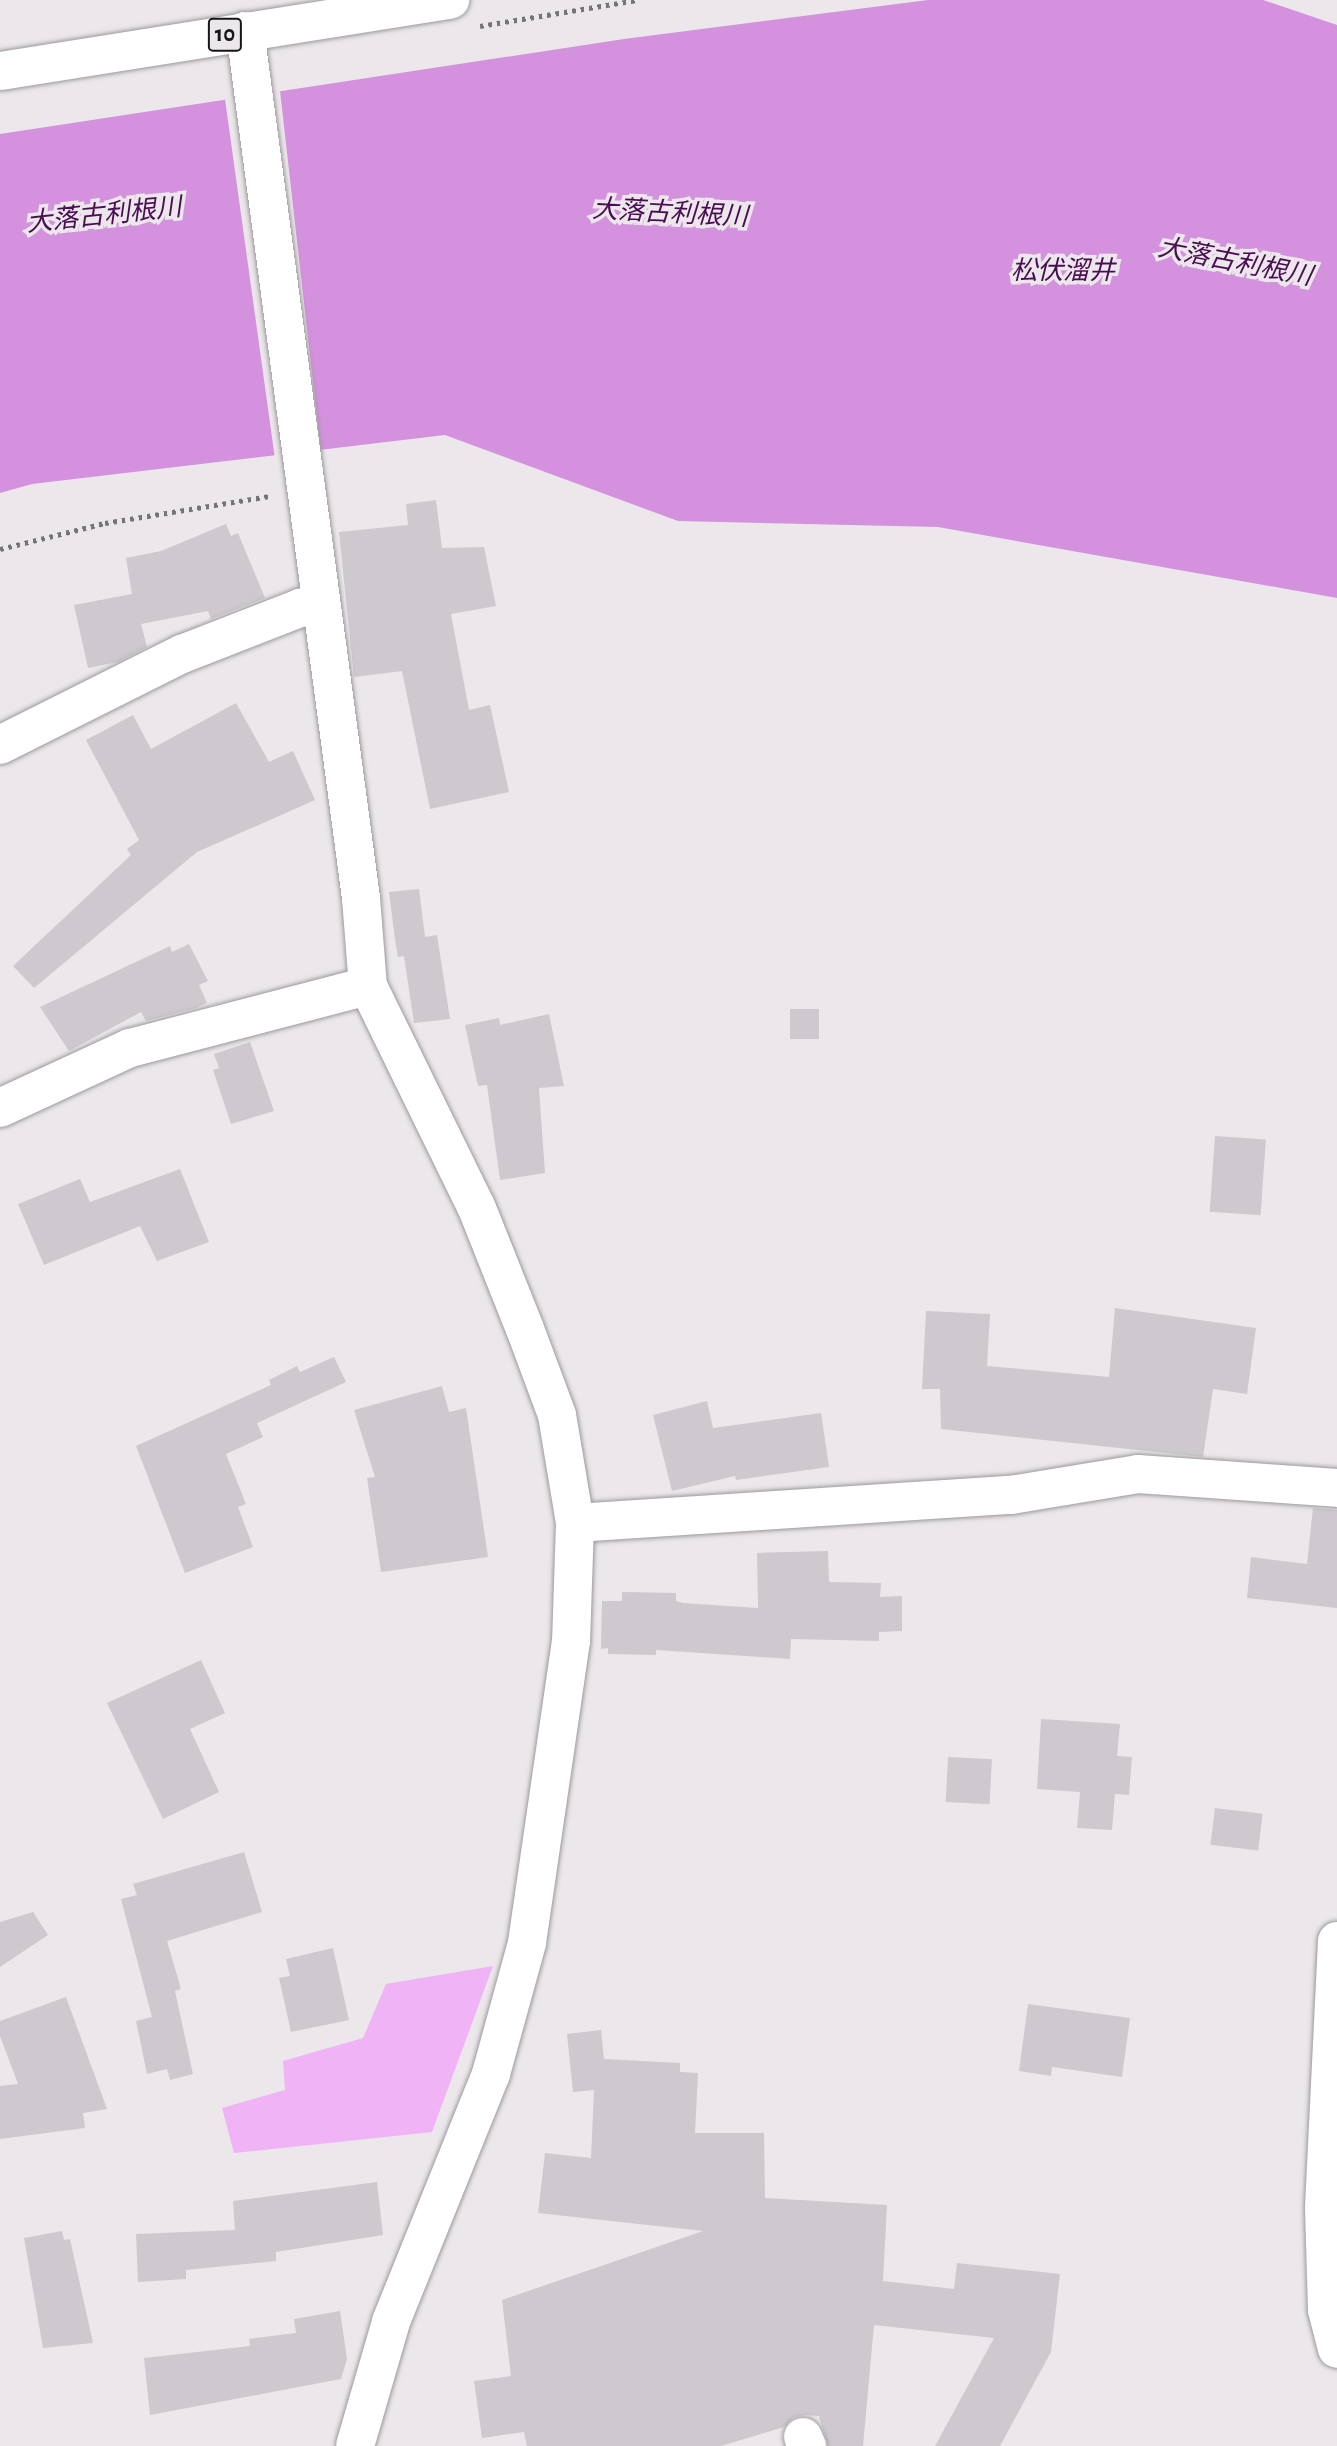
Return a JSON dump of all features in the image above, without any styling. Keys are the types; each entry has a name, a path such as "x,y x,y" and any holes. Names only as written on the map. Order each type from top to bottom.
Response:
{"street":[{"name":"10","path":"0,71 450,0"},
{"path":"245,31 251,70 290,486 321,604 368,986 475,1206 525,1329 557,1415 575,1523 571,1641 527,1943 491,2074 391,2322 355,2446"},
{"path":"0,745 182,654 300,608 321,604"},
{"path":"0,1108 131,1048 368,986"},
{"path":"575,1523 1011,1495 1138,1474 1337,1488"},
{"path":"1337,1941 1324,2209 1327,2310 1337,2348"}],"path":[{"path":"0,549 105,523 290,486"}],"shaded area":[{"path":"493,1966 432,2132 234,2153 222,2108 285,2090 283,2061 363,2038 386,1984"}],"water":[{"name":"松伏溜井","path":"928,0 1263,0 1337,25 1337,598 938,527 678,521 445,435 32,484 0,493 0,134 624,39"}],"pier":[{"path":"280,91 321,453 275,459 225,99"}],"building":[{"path":"436,500 442,548 484,547 496,606 451,614 469,710 490,705 509,792 430,809 402,671 354,677 339,532 408,525 406,504"},
{"path":"226,524 231,536 238,533 265,598 211,619 208,611 141,624 147,647 118,662 88,668 74,605 132,594 126,558 161,551"},
{"path":"236,703 269,762 293,751 315,800 197,852 34,988 13,966 131,855 127,849 139,840 86,740 133,715 151,749"},
{"path":"419,889 425,937 437,935 450,1019 414,1023 404,956 398,957 389,892"},
{"path":"189,944 208,981 199,985 207,1003 196,1008 146,1021 141,1012 69,1051 40,1007 170,946 172,952"},
{"path":"790,1009 819,1009 819,1039 790,1039"},
{"path":"549,1014 564,1086 539,1088 545,1173 500,1180 487,1085 478,1086 465,1025 499,1018 500,1025"},
{"path":"250,1042 274,1111 231,1124 213,1070 219,1068 214,1054"},
{"path":"1215,1136 1266,1140 1261,1215 1210,1212"},
{"path":"180,1169 209,1242 157,1261 140,1226 44,1265 18,1204 80,1179 90,1202"},
{"path":"1115,1308 1256,1328 1247,1394 1213,1389 1203,1457 941,1429 940,1389 922,1389 926,1311 990,1314 987,1366 1109,1377"},
{"path":"334,1357 346,1382 257,1423 263,1437 226,1454 246,1504 238,1507 253,1547 185,1573 136,1446 271,1385 269,1380 297,1366 300,1372"},
{"path":"442,1386 449,1412 466,1408 488,1557 381,1572 367,1478 375,1477 354,1410"},
{"path":"707,1401 713,1428 821,1413 829,1467 736,1480 735,1476 672,1491 653,1415"},
{"path":"1313,1508 1337,1510 1337,1608 1247,1598 1251,1557 1307,1564"},
{"path":"828,1551 829,1582 881,1583 880,1597 902,1596 902,1631 879,1632 879,1641 791,1639 790,1659 656,1650 656,1655 608,1654 608,1648 601,1649 602,1601 622,1601 622,1592 676,1593 676,1601 683,1603 758,1608 757,1553"},
{"path":"201,1660 225,1713 190,1729 219,1792 163,1819 107,1703"},
{"path":"1041,1719 1120,1724 1117,1756 1132,1757 1129,1795 1115,1794 1112,1830 1077,1828 1080,1792 1037,1789"},
{"path":"948,1757 992,1759 990,1804 946,1802"},
{"path":"1215,1808 1263,1814 1258,1851 1210,1845"},
{"path":"244,1852 262,1912 167,1941 181,1989 175,1991 193,2074 170,2080 167,2069 147,2074 136,2021 152,2017 121,1899 137,1895 133,1884"},
{"path":"33,1912 48,1935 0,1967 0,1922"},
{"path":"333,1948 349,2020 291,2032 279,1978 290,1976 286,1959"},
{"path":"66,1997 107,2109 83,2113 85,2128 0,2139 0,2086 18,2084 0,2036 0,2021"},
{"path":"1028,2004 1130,2018 1122,2077 1052,2067 1051,2076 1019,2071"},
{"path":"601,2030 604,2059 680,2063 680,2072 698,2073 695,2133 764,2133 765,2198 887,2205 883,2281 954,2289 957,2263 1060,2274 1051,2352 1000,2446 935,2446 994,2338 874,2325 863,2446 828,2446 819,2416 805,2415 794,2417 784,2427 721,2446 527,2446 524,2432 482,2438 474,2381 511,2376 502,2300 703,2231 538,2213 545,2153 591,2158 594,2090 573,2092 567,2034"},
{"path":"377,2182 383,2235 276,2252 276,2261 186,2270 186,2279 138,2282 136,2234 235,2230 233,2201"},
{"path":"62,2231 64,2240 70,2239 93,2343 43,2348 24,2238"},
{"path":"340,2311 347,2359 341,2379 150,2415 144,2358 250,2346 249,2339 296,2333 294,2319"}],"water label":[{"name":"大落古利根川","path":"670,214"},
{"name":"大落古利根川","path":"104,216"},
{"name":"大落古利根川","path":"1235,263"}]}
